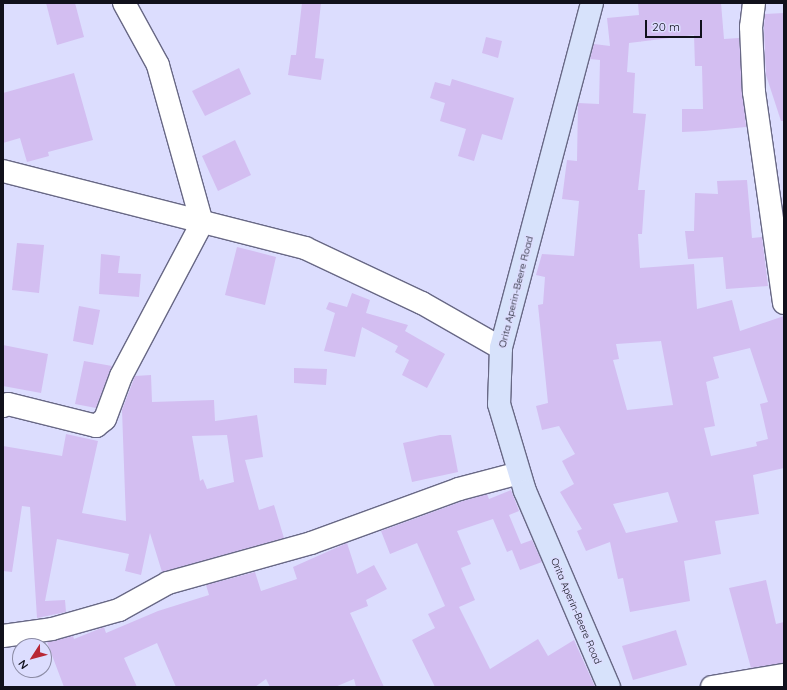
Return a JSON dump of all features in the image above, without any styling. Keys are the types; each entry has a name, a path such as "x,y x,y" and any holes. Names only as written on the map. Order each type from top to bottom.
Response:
{"main road":[{"name":"Orita Aperin-Beere Road","path":"592,3 501,348 499,404 519,473 609,687"}],"street":[{"path":"3,406 8,404 96,426 105,419 121,376 202,224 158,65 124,3"},
{"path":"754,3 751,27 754,92 784,303"},
{"path":"3,172 202,224 305,248 422,303 501,348"},
{"path":"3,636 52,629 119,610 168,583 311,543 459,489 519,473"},
{"path":"712,687 784,675"}],"building":[{"path":"46,3 75,3 84,37 57,45"},
{"path":"302,3 321,3 315,58 324,59 321,80 288,75 291,55 296,55"},
{"path":"638,3 721,3 724,39 739,38 746,127 682,132 682,109 703,109 702,66 695,66 694,35 629,43 627,72 635,73 633,113 646,114 638,190 645,190 642,234 638,234 640,268 694,264 697,309 732,300 740,331 784,316 784,468 753,475 759,514 715,521 721,554 684,561 690,601 630,612 623,578 618,579 610,542 586,551 577,531 582,529 560,492 574,484 562,461 575,454 559,426 542,430 536,406 548,403 538,305 543,304 545,277 536,275 542,254 574,256 579,201 562,199 567,160 577,161 578,103 599,104 600,60 590,59 594,44 610,46 607,18 639,15","holes":["661,341 673,405 627,410 613,360 619,359 616,344","750,348 768,402 760,404 768,439 756,442 757,446 711,456 704,428 715,426 706,382 719,378 713,357","668,492 678,522 626,533 613,504"]},
{"path":"784,13 784,121 781,121 766,75 764,27 765,14"},
{"path":"486,37 502,41 498,58 482,53"},
{"path":"239,68 251,94 205,116 192,91"},
{"path":"74,73 93,140 48,152 49,156 27,162 20,138 3,143 3,93"},
{"path":"452,79 514,98 502,140 482,134 474,161 458,156 466,129 440,121 445,103 430,98 435,82 450,86"},
{"path":"235,140 251,175 218,191 202,156"},
{"path":"747,180 752,238 762,237 768,286 726,289 723,257 688,259 685,231 694,231 695,193 718,194 717,181"},
{"path":"17,243 44,245 39,293 12,290"},
{"path":"237,247 276,257 265,305 225,295"},
{"path":"101,254 120,256 118,273 141,274 139,297 99,294"},
{"path":"352,293 370,300 366,313 408,325 405,331 445,354 427,388 402,375 409,360 395,352 398,346 362,327 355,357 324,351 335,313 326,309 329,302 347,307"},
{"path":"79,306 100,310 93,345 73,341"},
{"path":"3,345 48,354 41,393 3,386"},
{"path":"84,361 112,366 96,408 75,404"},
{"path":"294,368 327,369 326,385 294,383"},
{"path":"151,375 152,402 214,400 215,421 257,415 263,457 245,460 259,510 274,505 284,538 162,572 150,533 141,575 125,571 129,554 57,539 45,601 65,600 66,612 37,618 30,507 22,506 12,572 3,571 3,446 62,456 66,434 98,441 82,513 126,521 122,410 135,376","holes":["227,435 234,482 207,489 203,479 200,481 192,436"]},
{"path":"440,435 451,435 458,472 412,482 403,443"},
{"path":"511,490 519,511 509,515 521,544 532,540 542,562 520,570 512,550 507,552 493,519 457,531 471,564 461,568 475,600 459,607 490,669 538,639 548,656 574,640 595,687 435,687 412,640 435,628 428,614 445,606 417,543 390,554 381,531 463,501 487,494 489,499"},
{"path":"347,543 357,574 374,565 387,589 366,600 368,606 350,613 384,687 356,687 354,679 335,687 270,687 266,679 255,687 176,687 157,643 124,658 137,687 64,687 52,655 52,641 73,636 74,639 104,627 106,633 158,611 209,595 206,585 255,572 261,591 297,579 293,567"},
{"path":"766,580 776,624 784,622 784,663 751,668 729,588"},
{"path":"676,630 687,665 633,680 622,646"}]}
